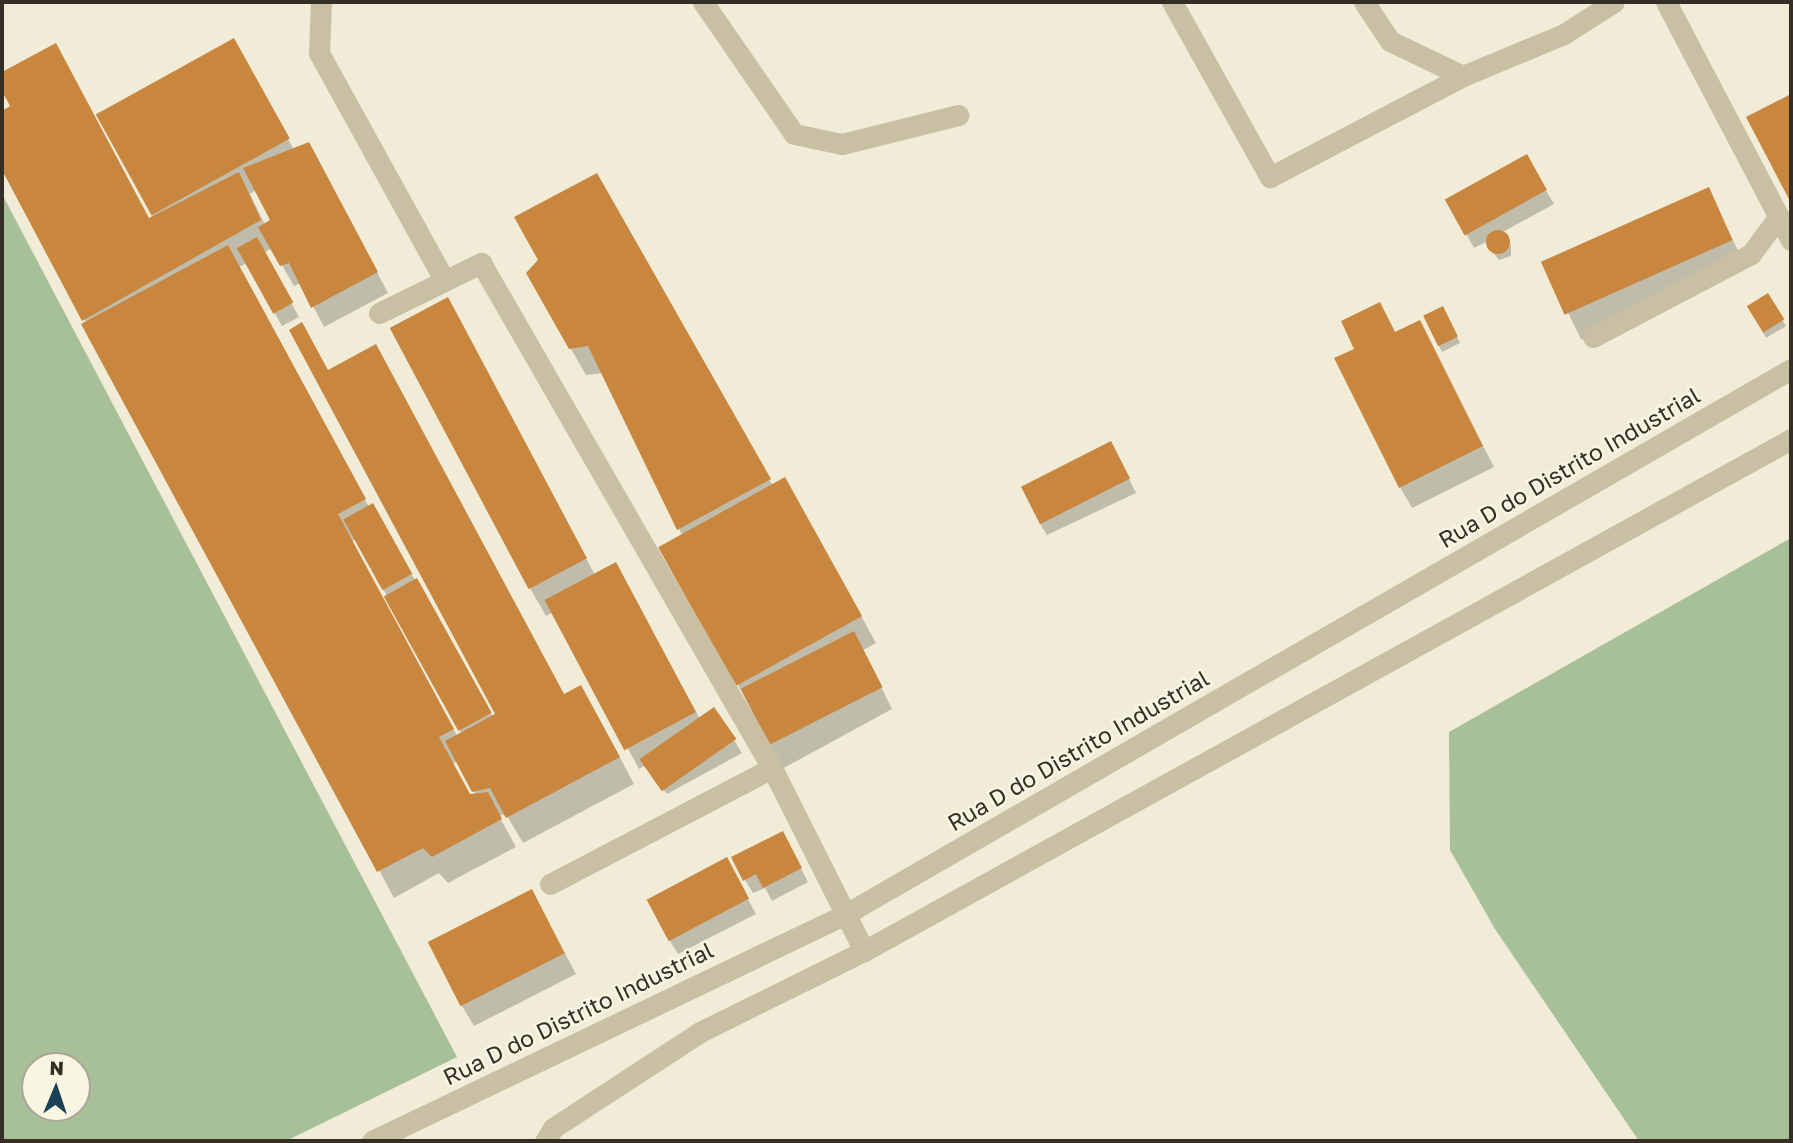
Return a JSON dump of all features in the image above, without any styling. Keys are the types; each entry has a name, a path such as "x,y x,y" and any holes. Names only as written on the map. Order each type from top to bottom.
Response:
{"street":[{"path":"321,2 319,53 445,281"},
{"path":"703,2 794,134 842,144 958,116"},
{"path":"1172,2 1270,177 1463,76 1564,34 1615,2"},
{"path":"1364,2 1390,41 1463,76"},
{"path":"1666,2 1791,240"},
{"path":"1593,337 1751,254 1779,216"},
{"path":"379,313 481,263 772,768 864,951"},
{"name":"Rua D do Distrito Industrial","path":"372,1141 844,915 1791,369"},
{"path":"545,1141 553,1128 700,1032 864,951 1791,439"},
{"path":"551,884 772,768"}],"green space":[{"path":"2,194 457,1057 286,1141 2,1141"},
{"path":"1791,538 1791,1141 1639,1141 1495,929 1450,850 1449,732"}],"building":[{"path":"234,38 290,139 152,215 96,115"},
{"path":"56,43 149,218 239,172 261,220 82,321 2,170 2,111 10,106 2,91 2,72"},
{"path":"1791,94 1791,203 1746,117"},
{"path":"309,142 378,272 311,308 289,263 280,266 258,227 270,220 243,168"},
{"path":"1527,154 1547,190 1465,235 1445,200"},
{"path":"597,173 771,479 677,530 588,346 569,349 526,273 538,260 514,217"},
{"path":"1709,187 1733,240 1564,315 1541,262"},
{"path":"1498,230 1507,233 1510,242 1507,251 1498,254 1489,251 1486,242 1489,233"},
{"path":"257,237 293,303 273,314 237,248"},
{"path":"228,245 366,499 338,514 454,729 439,737 470,794 488,792 502,819 432,857 423,848 377,872 81,324"},
{"path":"1768,293 1784,319 1763,333 1747,306"},
{"path":"448,297 587,558 529,589 390,328"},
{"path":"1380,302 1395,332 1420,320 1483,446 1399,488 1334,358 1354,349 1341,321"},
{"path":"1443,306 1458,337 1438,346 1423,316"},
{"path":"302,322 328,370 376,344 564,694 581,685 620,757 506,818 490,788 472,792 445,741 495,714 289,330"},
{"path":"1111,441 1130,478 1040,524 1021,487"},
{"path":"785,477 862,616 735,686 658,547"},
{"path":"373,503 412,574 383,590 343,519"},
{"path":"616,562 696,712 624,750 544,600"},
{"path":"417,578 492,713 458,731 384,596"},
{"path":"854,631 883,687 769,745 741,689"},
{"path":"714,707 736,739 662,791 639,759"},
{"path":"783,831 802,868 763,888 756,874 743,881 731,857"},
{"path":"727,857 749,898 669,941 647,900"},
{"path":"532,889 565,953 460,1006 428,942"}]}
